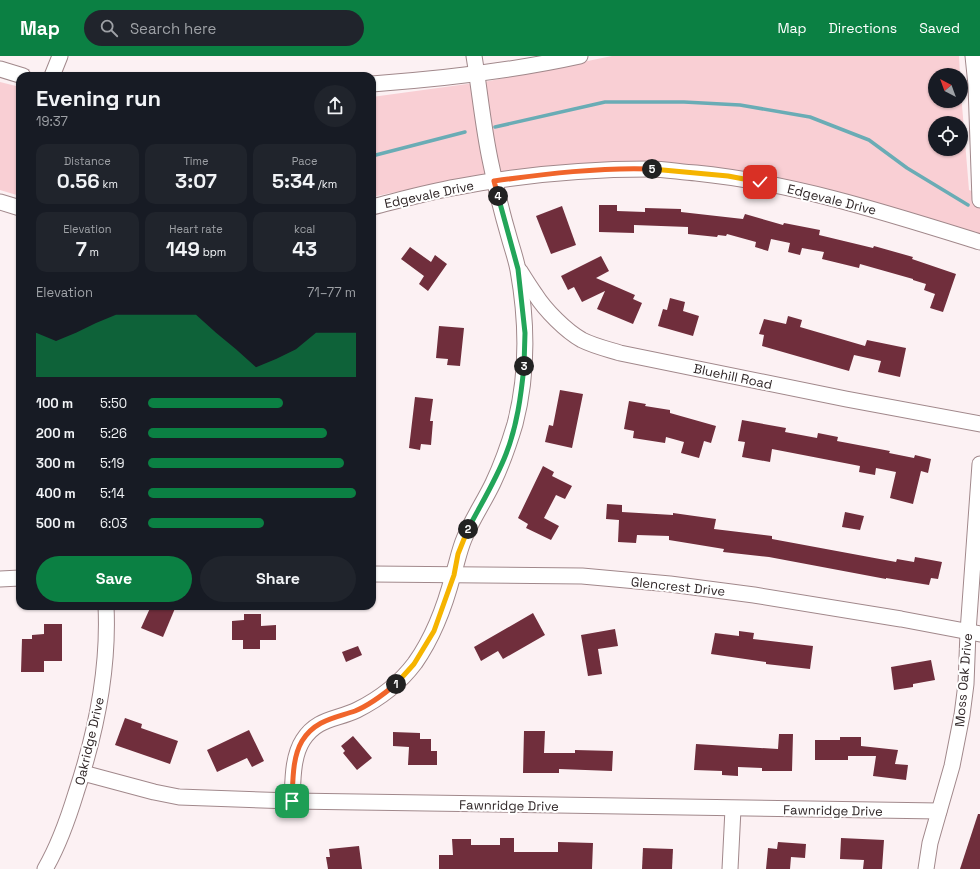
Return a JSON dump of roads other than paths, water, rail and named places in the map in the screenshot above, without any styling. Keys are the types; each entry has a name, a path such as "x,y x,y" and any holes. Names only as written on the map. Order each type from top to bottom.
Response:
{"street":[{"path":"54,72 60,56"},
{"path":"292,801 295,761 302,741 313,729 326,720 356,710 385,694 414,664 434,631 454,575 458,554 468,528 493,483 506,453 522,392 525,333 518,269 490,162 474,56"},
{"path":"376,84 413,81 477,73 580,56"},
{"path":"973,56 976,85 980,200"},
{"path":"0,69 16,74"},
{"name":"Edgevale Drive","path":"376,206 456,187 536,175 651,169 728,176 834,198 895,215 980,242"},
{"path":"0,202 16,207"},
{"name":"Bluehill Road","path":"518,269 536,296 552,314 580,339 593,345 620,353 846,399 980,424"},
{"name":"Moss Oak Drive","path":"926,869 930,843 952,766 962,715 974,633 980,464"},
{"name":"Glencrest Drive","path":"376,574 582,576 670,584 754,595 901,619 974,633"},
{"path":"0,579 16,578"},
{"name":"Oakridge Drive","path":"45,869 68,820 83,773 97,717 103,670 107,622 106,610"},
{"name":"Fawnridge Drive","path":"83,773 179,797 292,801 939,811"},
{"path":"730,869 734,809"}],"waterway":[{"path":"495,127 605,102 684,102 740,105 810,117 869,140 907,168 968,205"},
{"path":"376,155 465,132"}]}
